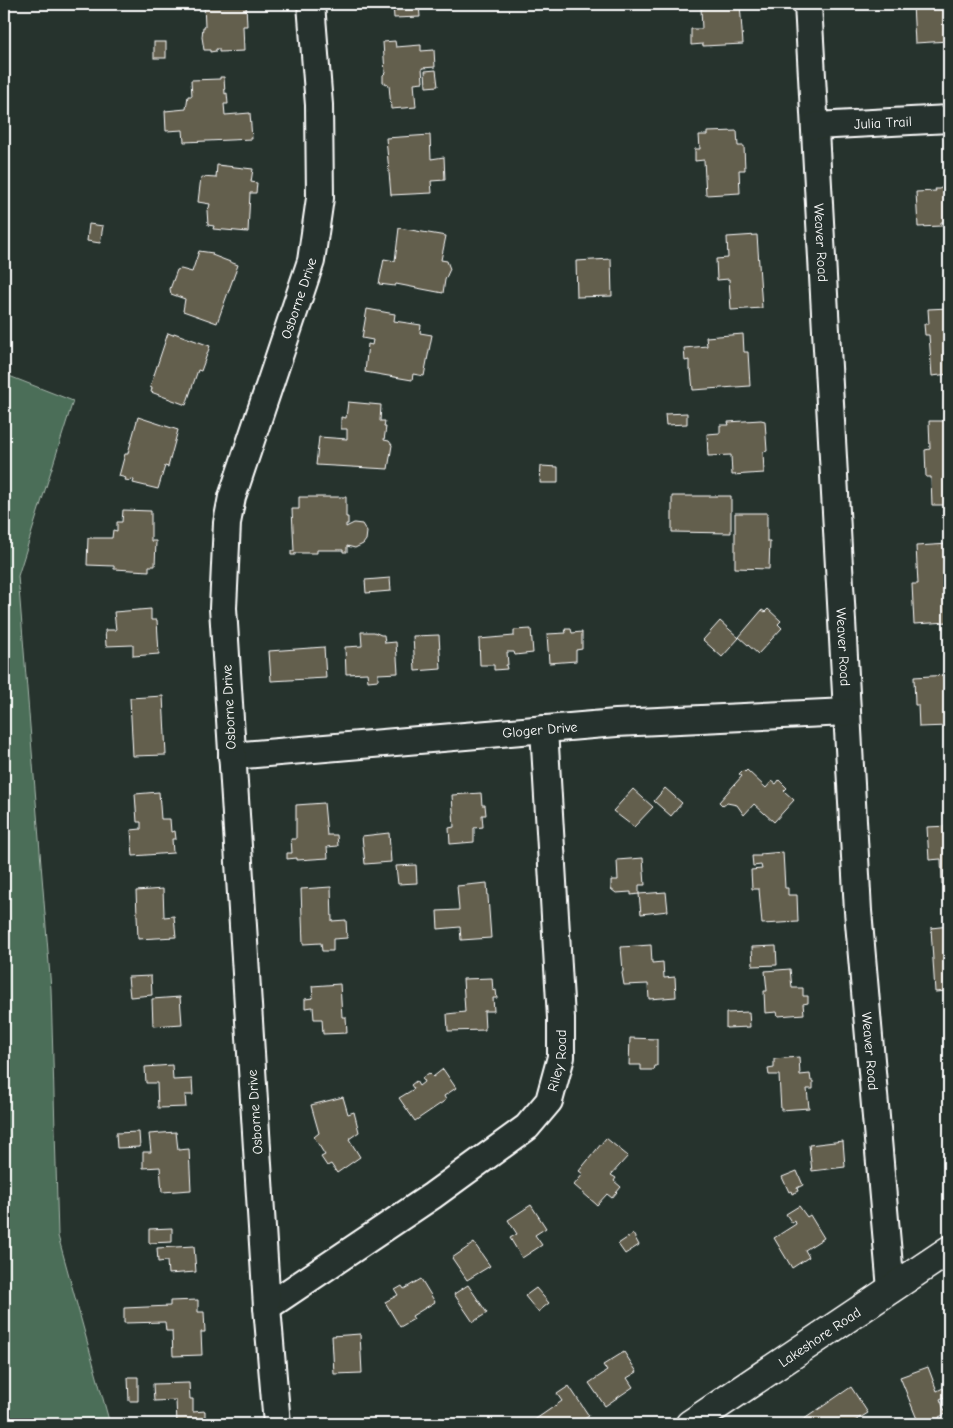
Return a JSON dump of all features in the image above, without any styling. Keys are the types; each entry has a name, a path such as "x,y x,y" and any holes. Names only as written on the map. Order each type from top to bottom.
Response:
{"street":[{"name":"Osborne Drive","path":"276,1424 267,1307 224,608 227,523 232,497 312,261 320,198 319,105 311,4"},
{"name":"Weaver Road","path":"808,4 858,911 891,1289"},
{"name":"Julia Trail","path":"815,126 949,119"},
{"name":"Gloger Drive","path":"232,756 616,722 847,712"},
{"name":"Riley Road","path":"267,1307 448,1185 527,1126 549,1101 561,1057 562,1018 544,728"},
{"name":"Lakeshore Road","path":"690,1424 949,1250"}],"green space":[{"path":"4,374 73,401 18,576 51,989 58,1236 110,1424 4,1424"}],"building":[{"path":"204,4 246,4 247,26 243,26 244,51 219,52 219,49 216,49 216,51 210,52 210,50 204,50 202,37 203,27 205,27"},
{"path":"393,4 419,4 420,17 394,18"},
{"path":"709,4 740,4 743,44 691,45 691,29 702,29 701,8 709,7"},
{"path":"913,4 949,4 949,41 915,43"},
{"path":"395,41 396,47 421,45 421,51 434,50 435,67 422,68 423,82 414,83 416,107 391,109 389,85 383,82 383,75 385,73 383,42"},
{"path":"154,42 166,42 166,58 154,58"},
{"path":"436,70 438,86 426,87 425,71"},
{"path":"220,77 224,77 225,94 227,93 228,104 224,104 225,115 250,113 252,139 184,142 183,130 166,131 165,111 186,109 188,96 192,96 191,80 220,79"},
{"path":"737,131 738,146 744,146 745,170 739,170 740,193 706,195 704,160 695,161 695,149 700,149 699,135 707,135 707,132"},
{"path":"430,135 431,159 444,157 445,180 431,181 432,193 391,195 386,138"},
{"path":"217,165 253,169 251,182 257,183 256,193 250,193 248,232 213,229 214,226 208,225 207,210 210,204 198,202 201,177 216,178"},
{"path":"949,188 949,222 941,222 941,226 918,227 916,192 936,191 935,189"},
{"path":"89,224 103,226 100,243 87,241"},
{"path":"399,228 446,236 441,260 447,261 450,269 445,280 443,293 396,284 395,286 379,284 384,259 395,261"},
{"path":"757,235 762,308 731,310 729,279 717,280 716,259 728,258 727,237"},
{"path":"199,251 213,253 212,255 238,265 217,323 183,311 185,299 171,294 170,289 177,270 181,269 192,272"},
{"path":"611,259 612,296 577,297 576,261"},
{"path":"949,308 949,374 932,376 929,335 925,335 924,324 929,324 928,309"},
{"path":"367,309 395,314 394,321 421,325 420,333 432,335 424,376 413,374 412,380 365,372 368,344 372,345 373,340 362,338"},
{"path":"168,333 173,335 174,333 210,346 201,371 198,370 186,405 151,392 152,388 150,387"},
{"path":"743,334 744,352 748,352 750,386 693,390 689,360 685,361 684,348 707,346 706,337"},
{"path":"348,402 381,405 380,421 385,421 384,427 386,427 384,440 389,441 392,445 388,469 316,465 319,437 347,439 347,429 341,429 341,417 346,418"},
{"path":"687,413 687,424 666,425 665,414"},
{"path":"138,417 178,430 168,467 165,466 158,489 133,483 134,480 125,480 126,478 119,476 125,454 128,454"},
{"path":"765,421 767,451 763,452 764,473 732,475 731,455 708,456 707,434 720,433 720,425 729,425 728,422"},
{"path":"929,421 949,421 949,505 932,505 931,477 926,477 925,450 930,449"},
{"path":"541,466 558,467 558,483 540,483"},
{"path":"672,496 731,496 731,533 672,532"},
{"path":"299,497 346,497 348,524 346,524 346,527 354,523 362,524 367,532 366,540 355,548 347,546 347,552 343,552 343,550 317,550 317,553 295,553 295,555 291,555 291,551 294,551 292,509 299,509"},
{"path":"123,510 151,511 151,541 156,541 155,566 149,566 149,571 114,569 114,566 87,565 88,538 112,538 113,530 117,531 117,522 122,522"},
{"path":"735,513 767,513 767,541 770,541 769,569 735,568"},
{"path":"949,544 949,622 914,624 912,584 918,584 916,546"},
{"path":"390,578 391,591 366,593 365,580"},
{"path":"151,609 151,620 157,620 159,654 133,656 133,645 106,646 105,630 116,630 114,612"},
{"path":"768,609 781,621 778,624 782,628 758,654 739,637 762,610 765,612"},
{"path":"720,621 739,638 722,657 703,640"},
{"path":"531,629 533,653 515,655 514,652 507,652 507,669 494,670 494,665 480,665 479,639 514,636 514,630"},
{"path":"565,629 571,629 572,633 582,632 582,649 576,650 576,661 549,663 547,634 566,633"},
{"path":"361,632 374,632 384,635 385,643 396,642 398,673 378,674 378,680 368,681 367,673 346,674 345,647 362,646"},
{"path":"439,635 441,669 415,671 413,636"},
{"path":"324,647 326,678 271,681 269,651"},
{"path":"948,675 949,726 919,727 918,705 915,705 914,677"},
{"path":"163,696 166,755 133,756 130,698"},
{"path":"743,770 745,772 747,770 766,788 772,781 776,784 779,780 787,788 784,791 794,800 774,822 754,804 744,815 737,805 727,803 723,806 719,802 742,776 739,774"},
{"path":"665,788 682,803 671,816 654,801"},
{"path":"633,789 653,807 634,827 613,811"},
{"path":"159,792 161,819 170,819 171,832 175,831 176,839 172,839 173,853 133,856 131,830 141,829 141,822 137,822 135,794"},
{"path":"481,793 482,805 485,805 486,815 482,815 483,827 474,828 474,842 450,844 449,828 454,827 452,795"},
{"path":"324,803 327,835 337,835 338,846 327,847 328,858 287,859 287,853 292,853 291,839 296,839 296,805"},
{"path":"949,826 949,883 942,884 941,859 929,860 927,827"},
{"path":"389,833 391,862 365,864 362,836"},
{"path":"783,852 785,888 788,888 788,895 797,895 798,922 762,924 759,889 752,889 751,870 762,869 761,865 753,866 752,856"},
{"path":"643,858 645,885 639,885 639,894 631,895 631,892 616,893 611,889 611,880 618,880 617,860"},
{"path":"416,865 417,883 398,884 396,866"},
{"path":"487,883 491,938 461,940 460,927 438,929 437,911 459,910 457,886"},
{"path":"331,887 332,921 346,920 347,938 333,939 333,951 322,951 321,943 303,944 301,889"},
{"path":"163,889 164,917 174,916 176,937 138,939 136,891"},
{"path":"666,892 668,911 641,914 639,894"},
{"path":"949,926 949,991 935,992 931,928"},
{"path":"651,945 652,963 663,962 664,978 675,977 676,997 649,999 648,984 624,985 621,947"},
{"path":"776,946 777,965 753,966 752,947"},
{"path":"790,969 792,988 803,988 803,996 808,996 808,1003 803,1004 804,1014 778,1016 777,1012 765,1013 764,991 767,991 765,971"},
{"path":"151,976 152,995 130,997 128,977"},
{"path":"492,978 493,991 496,990 497,998 493,998 494,1011 484,1011 485,1030 448,1031 447,1014 465,1012 463,979"},
{"path":"340,984 342,1017 346,1017 347,1033 323,1034 322,1019 314,1019 313,1007 305,1008 305,999 313,998 312,986"},
{"path":"180,997 182,1024 153,1026 152,999"},
{"path":"749,1012 750,1027 726,1028 726,1013"},
{"path":"630,1038 657,1039 657,1066 655,1066 654,1070 641,1070 641,1065 629,1065"},
{"path":"799,1057 800,1075 810,1074 811,1081 813,1081 813,1089 807,1089 809,1108 781,1110 779,1075 769,1075 768,1069 774,1068 774,1059"},
{"path":"172,1065 173,1080 192,1079 193,1095 185,1095 186,1107 158,1108 157,1083 146,1083 145,1067"},
{"path":"443,1069 456,1088 444,1096 446,1100 415,1121 399,1098 414,1089 411,1085 416,1081 419,1086 424,1082 422,1078 429,1073 433,1077"},
{"path":"343,1097 348,1114 354,1112 359,1132 349,1139 360,1157 337,1173 331,1164 327,1166 321,1157 325,1155 314,1137 319,1133 311,1105"},
{"path":"139,1132 140,1147 117,1148 116,1133"},
{"path":"176,1132 178,1150 189,1149 191,1190 162,1192 160,1167 143,1168 143,1152 151,1152 149,1134"},
{"path":"606,1138 628,1156 611,1175 616,1178 614,1181 621,1187 612,1198 607,1194 597,1205 574,1185 583,1174 579,1171"},
{"path":"843,1141 845,1167 812,1171 809,1145"},
{"path":"797,1171 803,1185 792,1194 791,1191 789,1192 782,1177"},
{"path":"531,1205 546,1228 535,1235 542,1245 522,1258 510,1238 517,1234 508,1220"},
{"path":"799,1206 807,1217 810,1215 824,1238 805,1250 809,1257 792,1268 774,1238 796,1224 795,1221 792,1223 786,1214"},
{"path":"172,1228 172,1242 149,1243 149,1229"},
{"path":"633,1234 639,1245 625,1254 618,1244"},
{"path":"474,1243 490,1266 467,1280 452,1258"},
{"path":"194,1246 196,1272 168,1274 167,1261 158,1262 157,1248"},
{"path":"421,1279 435,1302 412,1316 414,1319 400,1327 385,1302 398,1295 395,1290 402,1286 404,1289"},
{"path":"468,1285 487,1313 473,1322 454,1294"},
{"path":"536,1288 549,1303 538,1312 525,1296"},
{"path":"198,1300 198,1312 204,1312 205,1332 201,1332 202,1355 173,1356 172,1331 166,1331 165,1322 124,1323 124,1308 170,1306 170,1301"},
{"path":"360,1334 362,1373 334,1374 332,1336"},
{"path":"624,1352 637,1372 627,1378 633,1387 605,1406 589,1383 607,1371 603,1365"},
{"path":"928,1367 937,1391 943,1388 947,1396 940,1399 946,1414 939,1417 942,1424 919,1424 900,1377"},
{"path":"128,1377 138,1377 138,1401 129,1401"},
{"path":"189,1383 190,1399 193,1399 193,1412 205,1411 205,1424 177,1424 176,1400 154,1401 153,1384"},
{"path":"569,1386 589,1416 577,1424 535,1424 533,1421 562,1401 557,1394"},
{"path":"851,1387 868,1413 850,1424 797,1424"}]}
